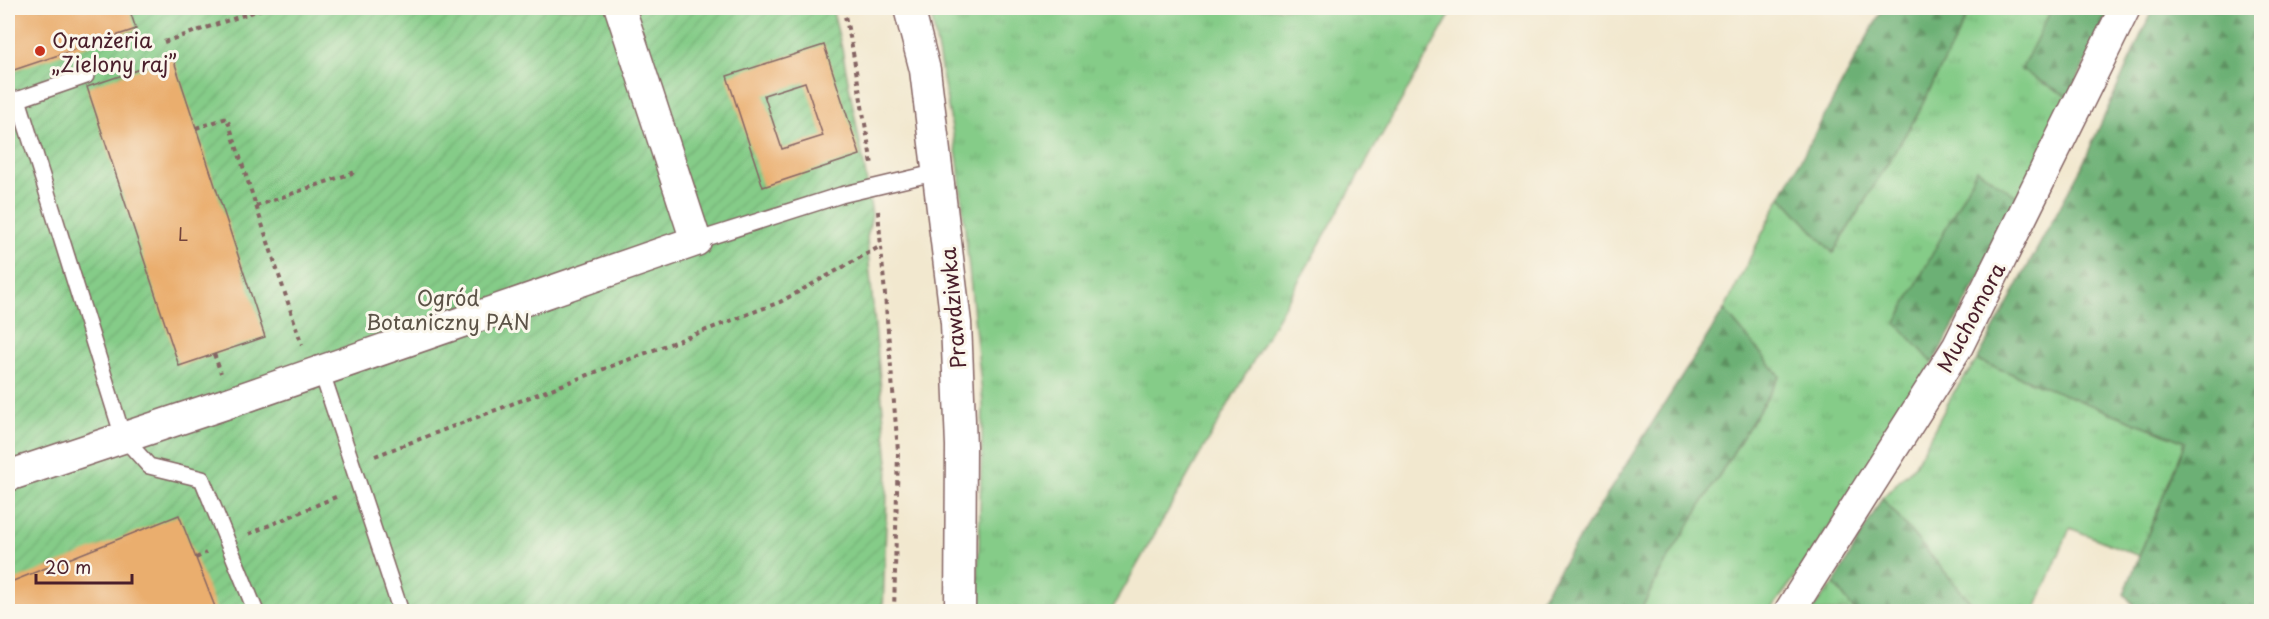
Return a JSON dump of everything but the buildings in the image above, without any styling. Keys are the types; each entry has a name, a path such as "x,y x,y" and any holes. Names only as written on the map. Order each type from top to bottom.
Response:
{"street":[{"path":"8,476 696,241 620,8"},
{"name":"Prawdziwka","path":"909,8 925,70 956,334 961,446 960,612"},
{"name":"Muchomora","path":"1789,612 1958,346 2125,8"}],"lane":[{"path":"86,76 13,101 123,437 149,466 202,479 256,612"},
{"path":"696,241 841,195 938,172"},
{"path":"316,372 352,465 401,612"}],"path":[{"path":"164,42 265,8"},
{"path":"843,8 851,41 876,187 881,246 898,451 894,612"},
{"path":"196,128 227,118 316,372"},
{"path":"256,206 355,172"},
{"path":"352,465 780,302 881,246"},
{"path":"196,558 359,487"}],"green space":[{"name":"Ogród Botaniczny PAN","path":"8,8 832,8 842,49 872,215 867,237 868,253 888,463 883,611 8,611"},
{"path":"930,8 1454,8 1111,611 977,611 983,405 958,161"},
{"path":"1883,8 1971,8 1916,117 1833,253 1781,196"},
{"path":"1971,8 2052,8 2022,70 2069,97 2022,200 1977,169 1897,323 1933,363 1810,557 1770,611 1640,612 1663,567 1780,376 1724,310 1781,196 1833,253 1916,117"},
{"path":"2052,8 2112,8 2069,97 2021,70"},
{"path":"2153,8 2261,8 2261,611 2139,611 2124,594 2185,442 1977,360 2081,168"},
{"path":"1977,169 2022,200 1933,363 1896,323"},
{"path":"1724,310 1780,376 1663,567 1640,611 1533,611"},
{"path":"1977,360 2185,442 2139,556 2070,528 2035,611 1978,611 1882,498 1915,465 1954,392"},
{"path":"1882,498 1978,611 1855,611 1834,584"},
{"path":"1834,584 1855,611 1810,612"}],"place":[{"name":"Oranżeria „Zielony raj”","path":"40,51"}]}
